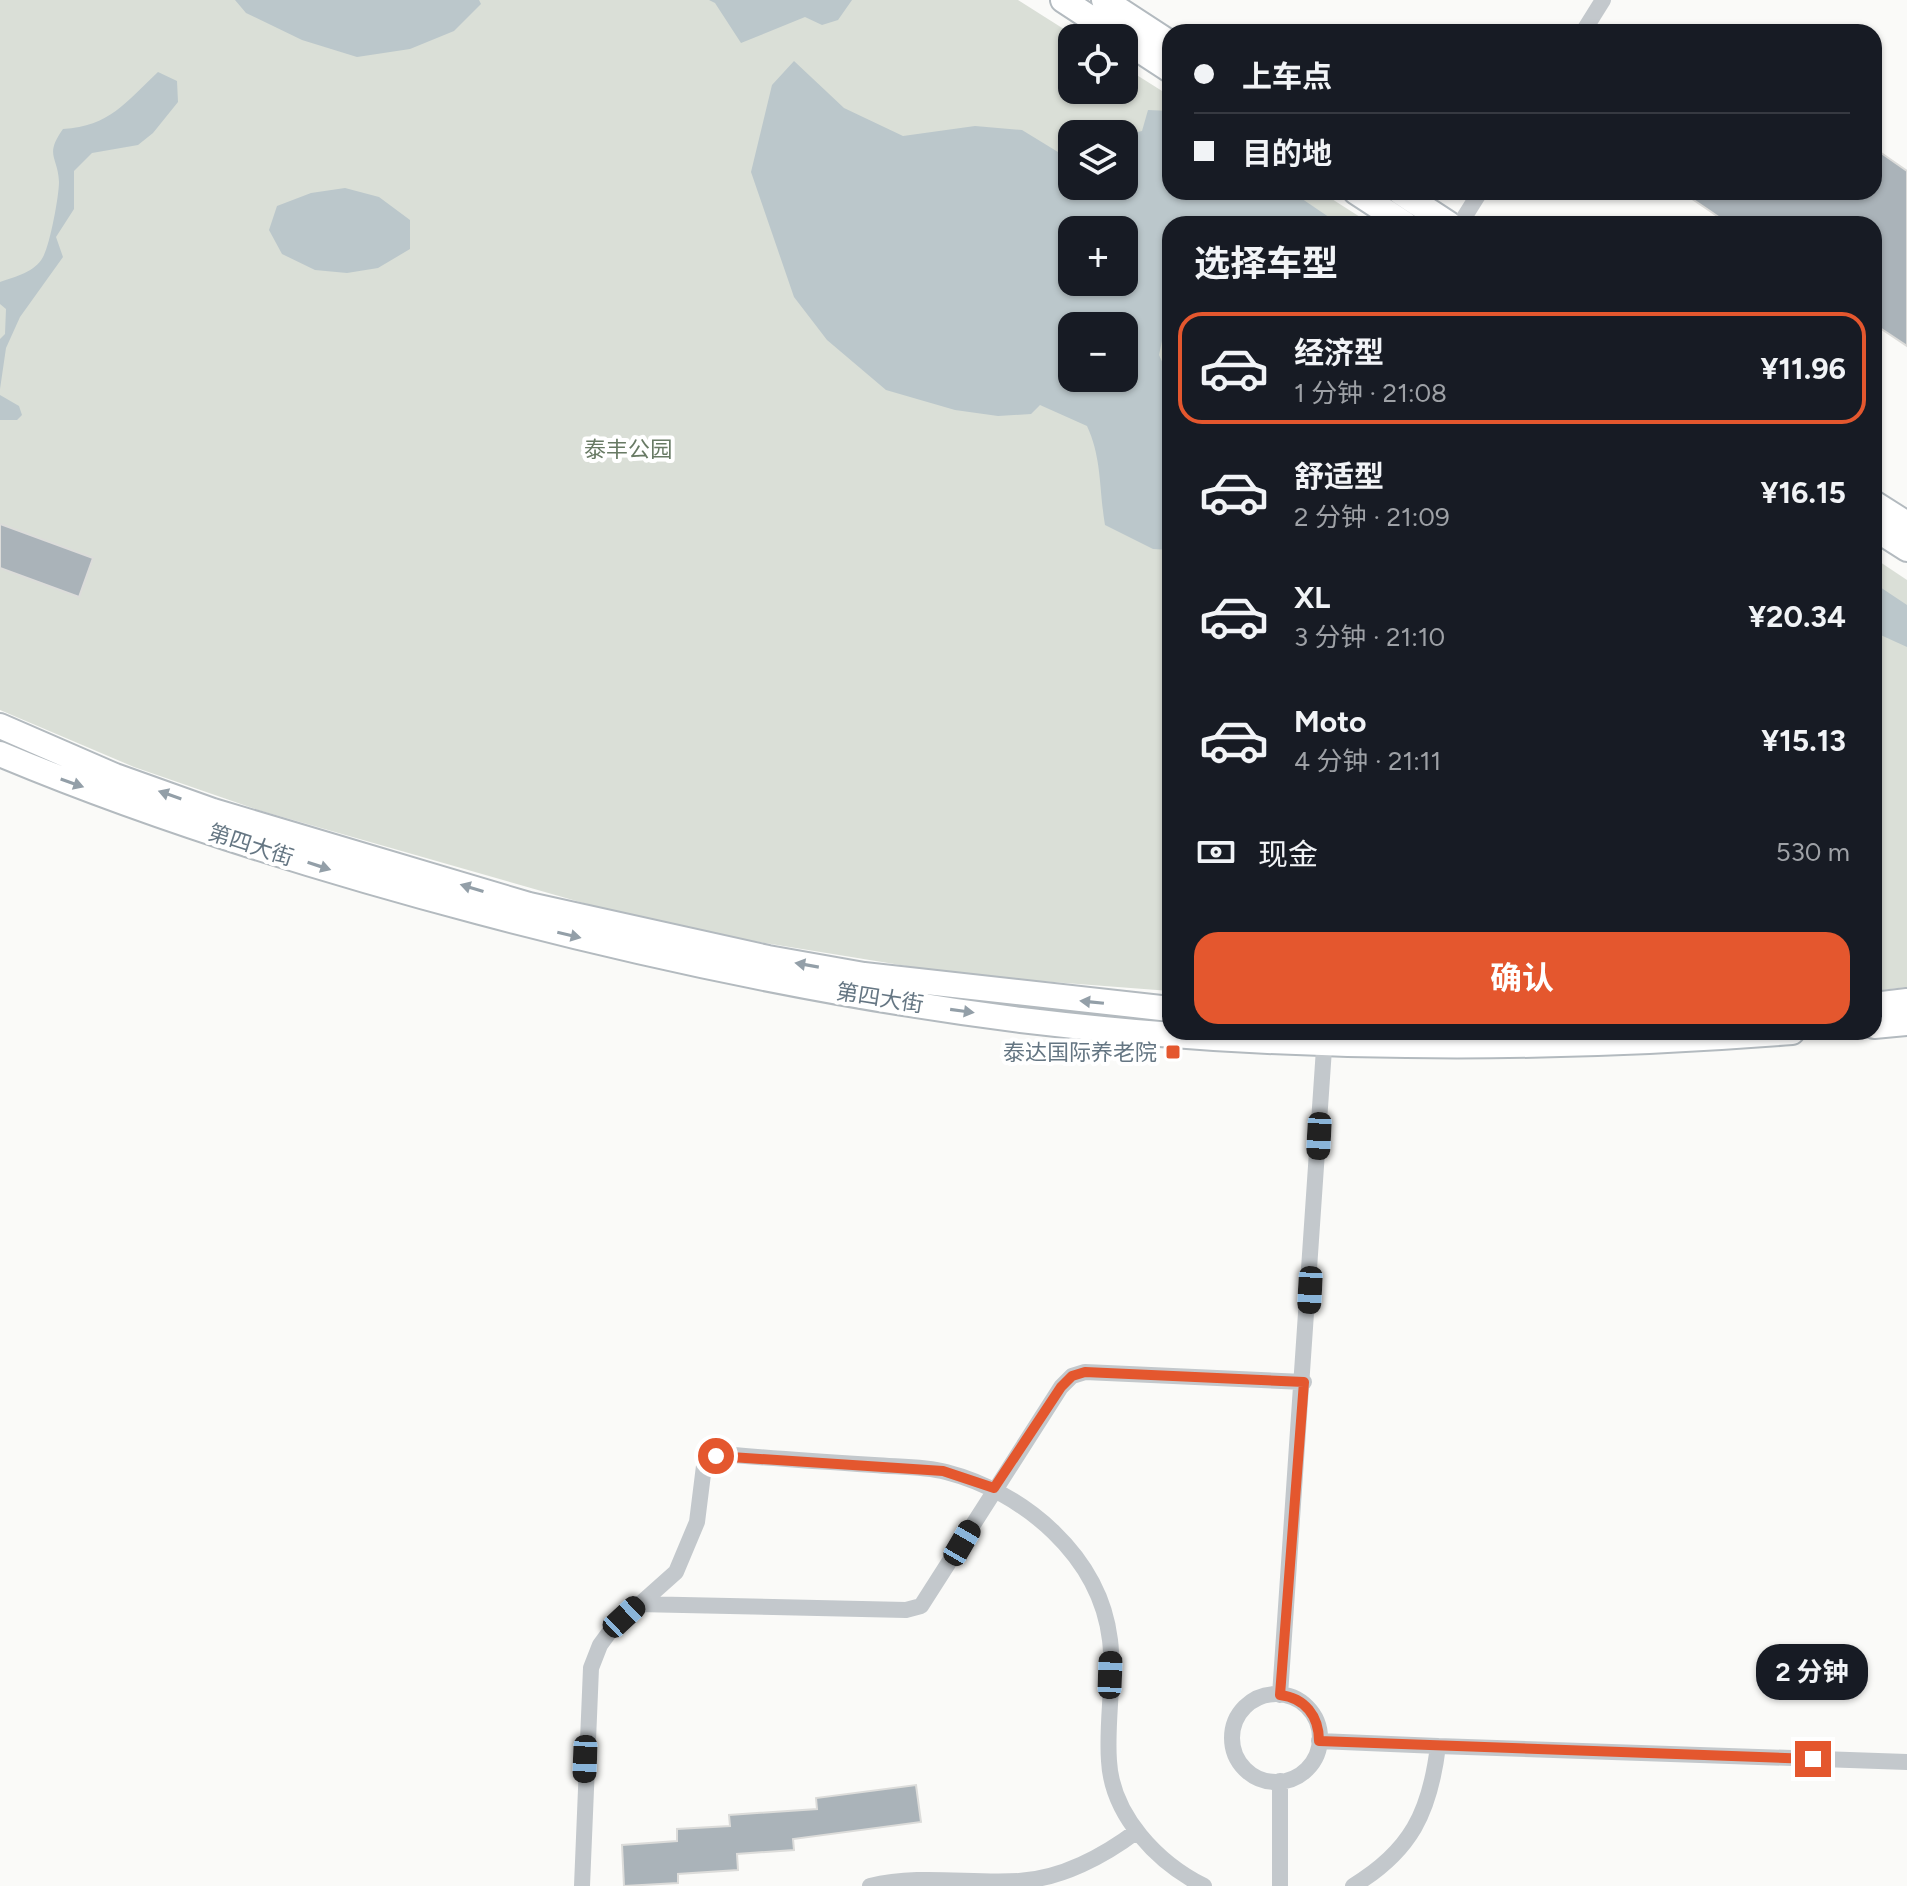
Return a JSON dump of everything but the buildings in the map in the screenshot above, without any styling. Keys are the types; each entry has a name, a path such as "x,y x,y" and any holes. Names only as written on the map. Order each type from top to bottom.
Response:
{"street":[{"path":"1063,0 1100,24"},
{"path":"1104,0 1162,38"},
{"path":"1588,24 1603,0"},
{"path":"1138,49 1162,65"},
{"path":"1368,200 1393,216"},
{"path":"1412,200 1437,216"},
{"path":"1882,508 1907,524"},
{"path":"1882,533 1907,549"},
{"name":"第四大街","path":"0,726 115,776 213,811 558,912 768,958 864,975 1162,1008"},
{"name":"第四大街","path":"0,754 117,799 375,885 756,978 1022,1020 1162,1028"},
{"path":"1882,1004 1907,1001"},
{"path":"1882,1025 1907,1023"},
{"path":"1280,1695 1304,1382 1325,1040"},
{"name":"第四大街","path":"1431,1040 1644,1044 1693,1040"},
{"path":"637,1604 906,1610 921,1606 930,1597 994,1488 1061,1387 1072,1376 1085,1372 1304,1382"},
{"path":"582,1886 591,1668 600,1645 637,1604 676,1572 697,1522 704,1466 716,1456 943,1471 994,1488 1052,1530 1076,1560 1100,1604 1111,1648 1109,1765 1121,1804 1137,1831 1163,1859 1204,1886"},
{"path":"1280,1695 1298,1700 1310,1711 1318,1725 1319,1741 1307,1768 1280,1781 1262,1779 1248,1771 1235,1753 1232,1736 1236,1720 1246,1706 1261,1697 1280,1695"},
{"path":"1319,1741 1907,1762"},
{"path":"1353,1886 1397,1854 1417,1826 1431,1791 1438,1746"},
{"path":"1280,1781 1280,1886"},
{"path":"870,1886 921,1879 1035,1878 1090,1860 1137,1831"}],"green space":[{"name":"泰丰公园","path":"0,0 1018,0 1058,25 1058,104 1138,104 1138,76 1162,91 1162,200 1334,200 1358,216 1162,216 1162,990 962,975 692,931 622,914 258,810 134,767 0,710"},
{"path":"1882,563 1907,580 1907,987 1882,990"}],"shaded area":[{"path":"235,0 479,0 481,4 454,31 410,49 357,57 302,40 246,13"},
{"path":"709,0 852,0 838,20 822,25 805,17 741,43 715,3"},
{"path":"794,61 844,108 903,136 975,126 1022,130 1058,152 1058,200 1138,200 1138,132 1142,131 1148,110 1162,111 1162,200 1304,200 1327,216 1162,216 1162,341 1159,355 1162,362 1162,550 1153,549 1105,525 1098,462 1087,426 1040,405 1031,414 998,416 955,410 886,390 827,340 794,297 751,172 772,85"},
{"path":"158,72 177,81 178,102 153,133 138,145 92,153 74,171 74,209 56,237 63,257 20,317 6,348 0,389 0,339 5,334 6,309 0,304 0,282 30,270 46,251 59,189 53,151 57,138 63,129 93,123 116,111"},
{"path":"345,188 379,197 410,220 410,249 378,268 347,273 315,270 282,254 269,230 277,206 311,193"},
{"path":"0,395 19,406 22,415 17,420 0,420"},
{"path":"1882,588 1907,605 1907,647 1882,636"}],"place":[{"name":"泰达国际养老院","path":"1173,1052"}],"route":[{"path":"716,1456 943,1471 994,1488 1061,1387 1072,1376 1085,1372 1304,1382 1280,1695 1298,1700 1307,1707 1318,1725 1319,1741 1813,1759"}]}
